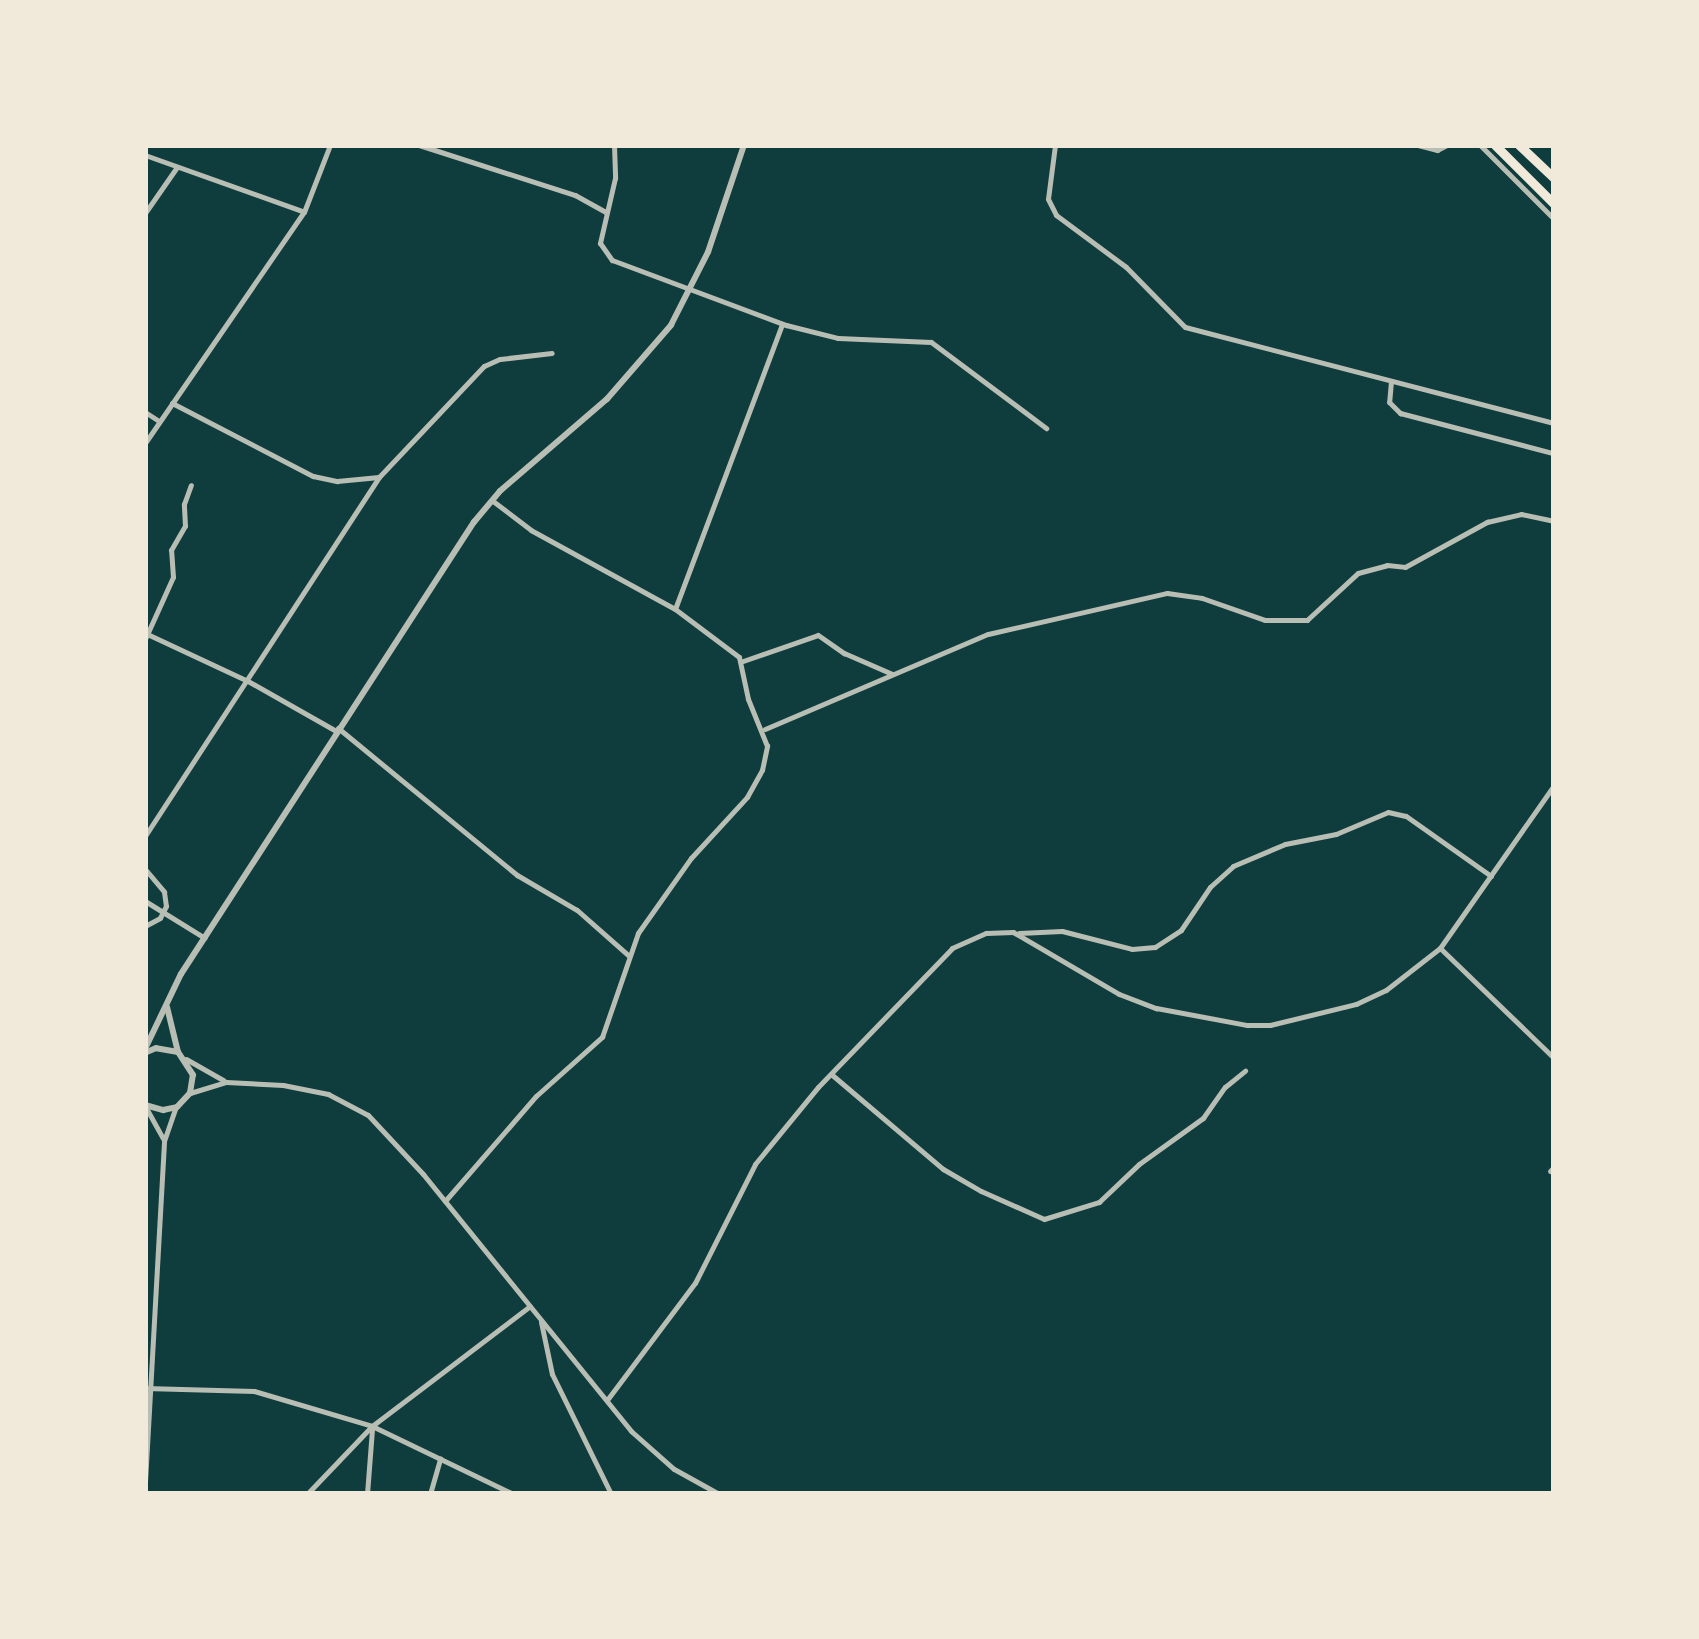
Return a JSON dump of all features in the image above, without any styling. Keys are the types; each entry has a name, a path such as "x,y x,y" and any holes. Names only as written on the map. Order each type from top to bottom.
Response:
{"highway":[{"path":"1495,145 1554,204"},
{"path":"1519,145 1554,178"}],"street":[{"path":"145,443 304,212 330,145"},
{"path":"419,145 575,196 606,212"},
{"path":"614,145 614,178 600,242 606,256 782,324 838,338 931,342 1046,428"},
{"path":"145,1051 204,938 337,729 492,500 644,359 692,290 744,145"},
{"path":"1055,145 1048,199 1056,215 1126,266 1180,323 1198,332 1554,423"},
{"path":"1418,145 1436,150 1446,145"},
{"path":"1480,145 1554,219"},
{"path":"145,155 304,212"},
{"path":"145,214 177,167"},
{"path":"675,609 782,324"},
{"path":"145,836 380,477 484,366 500,359 552,352"},
{"path":"1391,381 1389,402 1400,413 1552,453"},
{"path":"172,403 313,476 337,481 380,477"},
{"path":"145,412 160,422"},
{"path":"191,485 184,504 185,526 171,550 173,577 145,635 246,680 337,729 517,875 577,910 629,956"},
{"path":"445,1201 536,1096 602,1037 638,934 685,866 755,785 767,755 764,730 748,699 743,660 675,609 531,530 492,500"},
{"path":"764,730 988,634 1156,594 1190,595 1270,621 1307,620 1358,574 1387,565 1404,567 1487,522 1521,514 1554,521"},
{"path":"743,660 818,635 892,674"},
{"path":"1016,933 1119,994 1160,1009 1256,1026 1367,1000 1440,948 1554,785"},
{"path":"607,1400 696,1282 749,1173 831,1074 945,952 981,934 1062,930 1132,949 1155,947 1181,930 1210,888 1234,866 1285,844 1336,834 1388,812 1406,816 1492,876"},
{"path":"145,869 164,892 164,912"},
{"path":"145,901 204,938"},
{"path":"145,926 164,912"},
{"path":"1440,948 1554,1058"},
{"path":"167,1006 178,1052"},
{"path":"145,1051 156,1048 178,1052 226,1082"},
{"path":"186,1058 193,1075 190,1093"},
{"path":"831,1074 944,1169 981,1192 1044,1218 1099,1202 1139,1164 1202,1118 1225,1087 1245,1070"},
{"path":"145,1482 147,1388 164,1141 177,1106 190,1093 226,1082 283,1084 349,1103 384,1129 658,1457 719,1494"},
{"path":"145,1105 163,1110 177,1106"},
{"path":"145,1105 164,1141"},
{"path":"307,1494 372,1426 530,1306"},
{"path":"541,1319 552,1374 611,1494"},
{"path":"147,1388 254,1390 372,1426 513,1494"},
{"path":"367,1494 372,1426"},
{"path":"430,1494 440,1458"}]}
